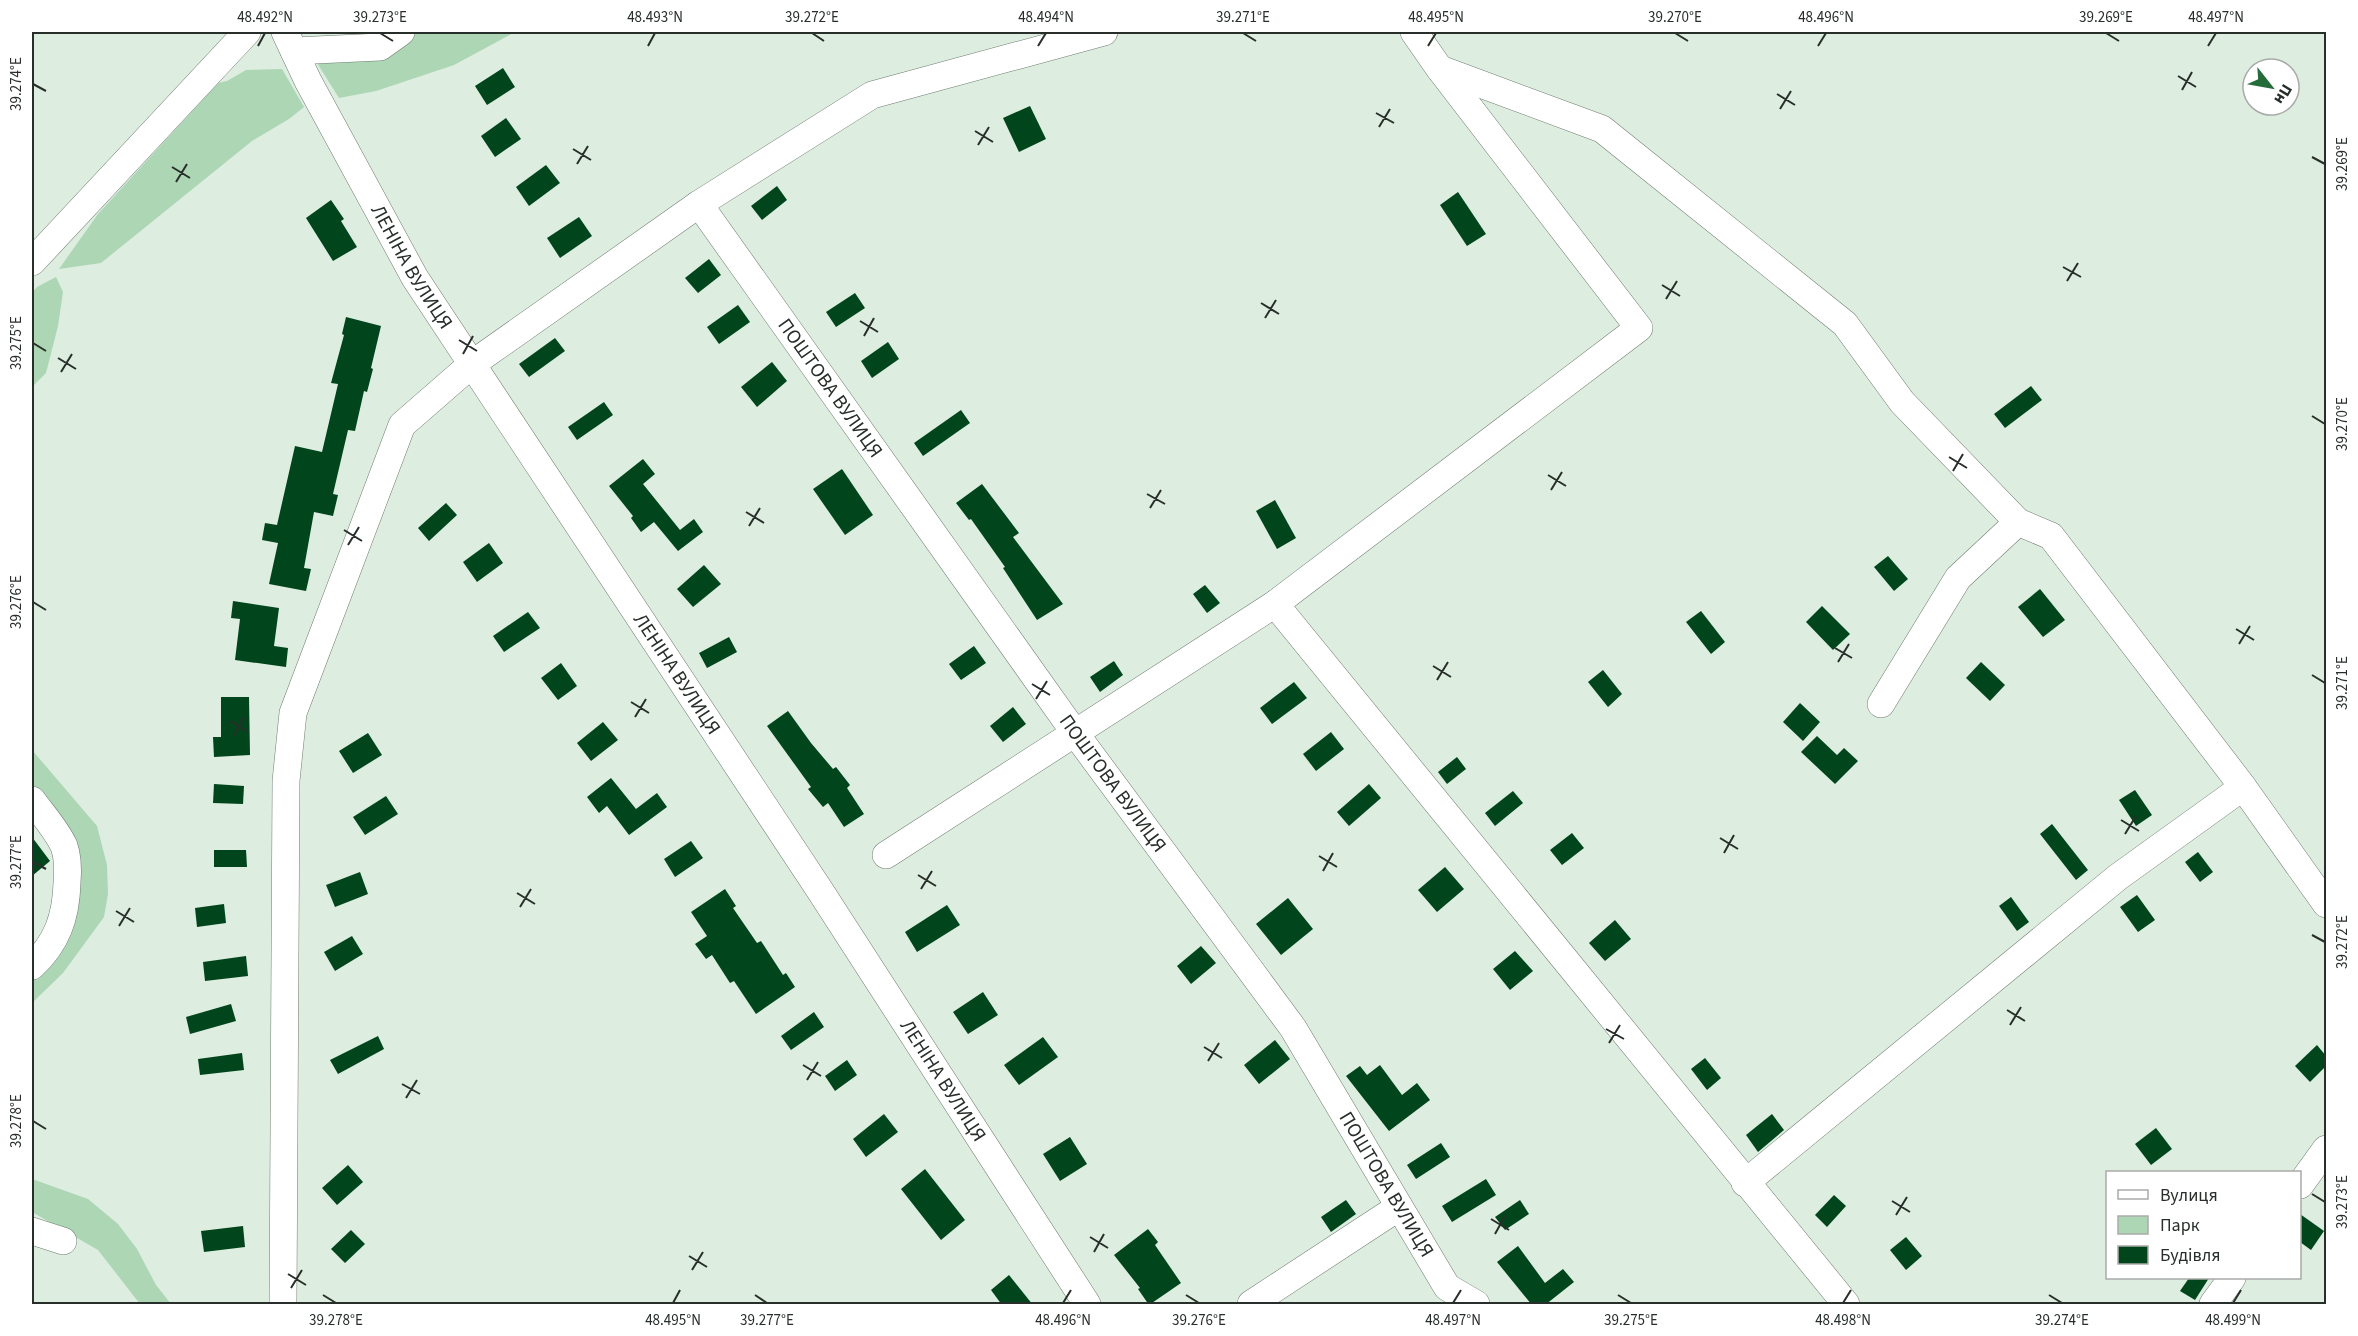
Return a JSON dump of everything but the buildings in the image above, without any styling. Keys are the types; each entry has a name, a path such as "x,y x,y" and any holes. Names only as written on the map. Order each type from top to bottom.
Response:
{"street":[{"path":"32,262 247,32"},
{"path":"290,41 380,47 401,32"},
{"path":"283,1305 286,781 293,713 402,425 472,364 699,204 872,95 1038,40 1104,32"},
{"path":"886,855 1275,603 1639,328 1439,68 1414,32"},
{"name":"ЛЕНІНА ВУЛИЦЯ","path":"290,41 308,81 415,278 813,880 1080,1302"},
{"path":"1439,68 1602,129 1845,324 1902,402 2018,522 2051,536 2244,787 2326,904"},
{"name":"ПОШТОВА ВУЛИЦЯ","path":"699,204 1075,733 1293,1028 1447,1287 1476,1305"},
{"path":"1881,704 1958,578 2018,522"},
{"path":"1275,603 1846,1305"},
{"path":"1745,1183 2118,877 2244,787"},
{"path":"32,800 64,847 68,869 66,908 59,929 42,956 32,966"},
{"path":"2301,1184 2326,1149"},
{"path":"1251,1305 1399,1207"},
{"path":"32,1232 63,1241"},
{"path":"2212,1305 2231,1279"}],"green space":[{"path":"412,32 515,32 454,65 376,91 339,98 317,63"},
{"path":"282,69 304,107 289,119 252,141 101,263 59,269 98,214 218,83 227,81 246,70"},
{"path":"56,277 63,292 58,326 46,373 32,387 32,293 37,287"},
{"path":"32,750 97,826 107,865 108,894 104,917 63,973 32,1003 32,978 71,927 43,803 32,785"},
{"path":"32,1179 88,1199 118,1224 137,1249 156,1285 171,1304 140,1304 98,1250 32,1212"}]}
